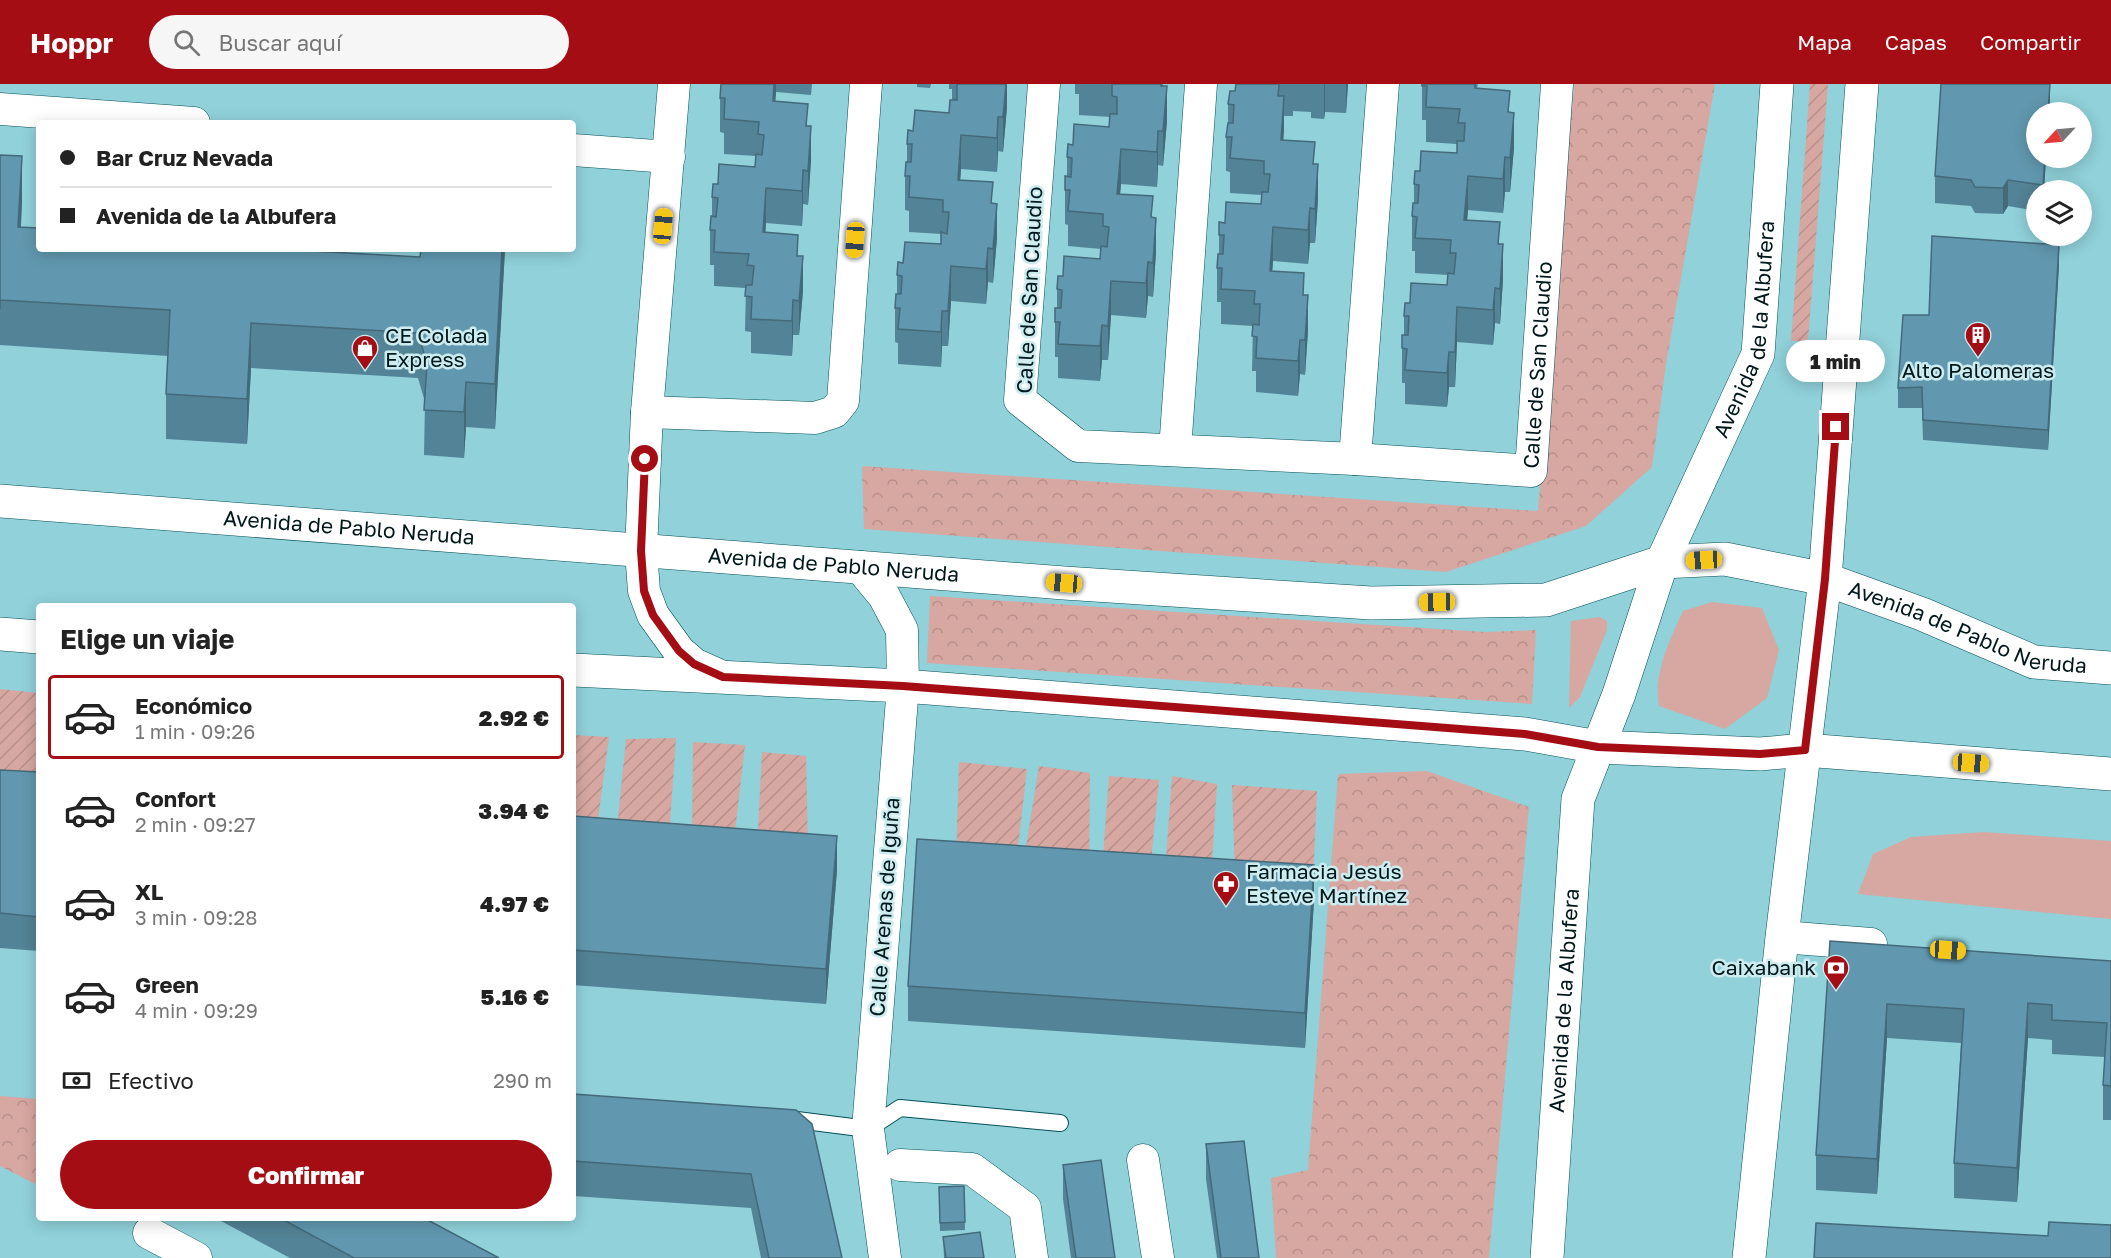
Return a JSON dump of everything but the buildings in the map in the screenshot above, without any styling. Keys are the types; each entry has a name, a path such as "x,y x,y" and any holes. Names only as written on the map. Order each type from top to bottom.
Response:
{"main road":[{"name":"Avenida de la Albufera","path":"1662,562 1758,354 1777,84"},
{"path":"1825,579 1862,84"},
{"name":"Avenida de Pablo Neruda","path":"0,501 641,551 1371,603 1546,600 1662,562 1725,558 1825,579 1922,614 2034,662 2111,668"},
{"path":"1598,747 1619,694 1662,562"},
{"name":"Avenida de Pablo Neruda","path":"1805,750 1825,579"},
{"path":"0,634 36,637"},
{"path":"576,670 903,686 1525,734 1598,747 1760,754 1805,750 2111,774"},
{"name":"Avenida de la Albufera","path":"1547,1258 1578,799 1598,747"},
{"path":"1749,1258 1782,937 1805,750"}],"street":[{"path":"674,84 647,412 641,551 644,591 666,636 694,664 723,677"},
{"path":"647,412 815,418 834,412 843,401 866,84"},
{"name":"Calle de San Claudio","path":"1044,84 1020,400 1078,446 1355,459 1531,471 1557,84"},
{"path":"1175,450 1201,84"},
{"path":"1355,459 1383,84"},
{"path":"0,109 152,120"},
{"path":"576,150 669,157"},
{"name":"Calle Arenas de Iguña","path":"860,567 884,596 902,630 903,686 868,1129 885,1258"},
{"path":"1782,937 1901,947"},
{"path":"1143,1160 1158,1258"},
{"path":"900,1165 972,1169 1025,1208 1032,1258"},
{"path":"149,1236 196,1258"}],"lane":[{"path":"777,1118 868,1129 900,1108 1060,1123"}],"green space":[{"path":"1574,84 1715,84 1666,364 1652,467 1586,526 1446,572 864,529 862,466 1538,511"},
{"path":"1810,84 1828,84 1808,341 1791,341"},
{"path":"930,596 1485,632 1536,630 1532,704 927,663"},
{"path":"1712,602 1762,608 1779,650 1767,698 1725,729 1659,706 1658,681 1664,657 1683,611"},
{"path":"1600,617 1607,621 1607,630 1580,697 1569,708 1571,621"},
{"path":"0,689 36,693 36,796 0,792"},
{"path":"576,735 609,737 596,835 576,833"},
{"path":"676,738 669,838 616,838 626,739"},
{"path":"693,742 745,745 733,849 692,843"},
{"path":"762,752 806,756 808,846 757,849"},
{"path":"959,762 1027,769 1016,865 956,860"},
{"path":"1039,766 1090,773 1089,877 1023,865"},
{"path":"1427,771 1529,807 1489,1258 1276,1258 1271,1178 1308,1170 1338,774"},
{"path":"1109,776 1159,780 1150,872 1102,870"},
{"path":"1172,776 1217,784 1211,876 1165,873"},
{"path":"1232,785 1317,791 1313,882 1235,877"},
{"path":"1984,832 2111,841 2111,919 1858,894 1873,854 1911,837"},
{"path":"0,1096 36,1099 36,1184 0,1166"}],"place":[{"name":"Alto Palomeras","path":"1978,358"},
{"name":"CE Colada Express","path":"365,371"},
{"name":"Farmacia Jesús Esteve Martínez","path":"1226,907"},
{"name":"Caixabank","path":"1836,991"}],"route":[{"path":"645,459 641,551 644,591 653,615 679,651 694,664 723,677 903,686 1525,734 1598,747 1760,754 1805,750 1825,579 1836,427"}]}
